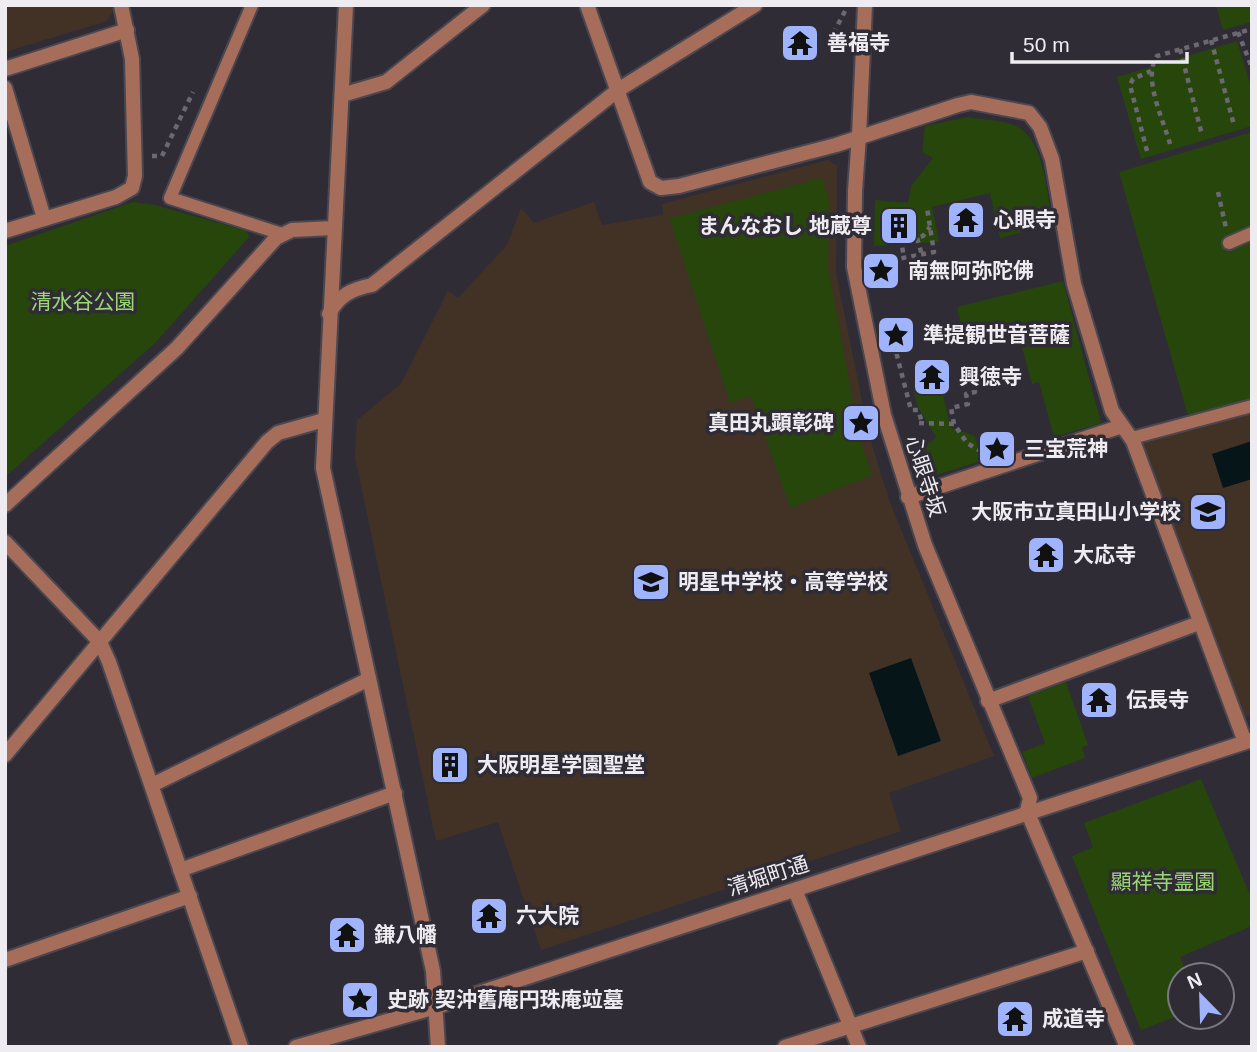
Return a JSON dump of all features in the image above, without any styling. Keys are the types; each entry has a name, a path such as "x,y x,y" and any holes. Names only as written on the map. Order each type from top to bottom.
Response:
{"street":[{"path":"5,231 92,205 132,188 135,157 132,59 121,5"},
{"path":"346,5 332,229 323,468 433,971 438,1047"},
{"path":"342,95 386,82 483,5"},
{"path":"587,5 650,182 661,188 758,165 971,102 1029,113 1034,118 1052,159 1074,284 1112,411 1132,438 1199,623 1249,741"},
{"path":"329,315 336,301 352,289 372,285 618,90 755,5"},
{"name":"心眼寺坂","path":"865,5 855,191 854,267 884,415 908,497 988,701 1031,798 1027,811 1126,1047"},
{"path":"5,69 128,30"},
{"path":"5,88 44,218"},
{"path":"5,505 177,348 282,234 292,230 332,229"},
{"path":"5,755 267,442 278,433 324,420"},
{"path":"908,497 1122,426"},
{"path":"5,542 100,642 241,1047"},
{"path":"988,701 1199,623"},
{"path":"152,785 369,679"},
{"name":"清堀町通","path":"296,1047 436,1007 1027,811 1249,741"},
{"path":"180,870 395,793"},
{"path":"795,890 859,1047"},
{"path":"5,960 190,896"},
{"path":"785,1047 850,1024 1087,951"}],"lane":[{"path":"252,5 170,198 282,234"},
{"path":"1229,243 1252,233"},
{"path":"1132,438 1252,406"}],"path":[{"path":"845,5 844,15 832,36 846,38"},
{"path":"1170,144 1152,70 1157,56 1252,29"},
{"path":"1238,32 1252,68"},
{"path":"1211,40 1234,125"},
{"path":"1180,49 1202,135"},
{"path":"1147,151 1130,85 1133,79 1152,70"},
{"path":"135,157 162,156 195,89"},
{"path":"1218,191 1229,243"},
{"path":"883,262 934,252 927,208"},
{"path":"889,242 918,239 930,226"},
{"path":"918,239 922,255"},
{"path":"901,240 904,258"},
{"path":"894,344 905,398 911,410 918,410 920,422 954,424"},
{"path":"971,378 975,392 966,394 968,404 951,408 954,424 975,450 990,451"}],"shaded area":[{"path":"5,5 114,5 115,8 107,21 5,52"},
{"name":"明星中学校・高等学校","path":"828,160 837,166 836,273 869,435 889,500 994,756 889,793 901,831 541,950 498,822 436,841 355,457 357,420 401,384 448,291 458,298 507,245 521,208 534,223 594,202 602,225 663,215 662,204"},
{"name":"大阪市立真田山小学校","path":"1252,398 1252,715 1245,717 1189,580 1141,444 1146,428"},
{"path":"1252,441 1252,479 1223,488 1212,454"},
{"path":"911,658 941,741 898,756 869,673"}],"green space":[{"path":"1216,5 1252,5 1252,22 1223,30"},
{"path":"1237,41 1252,90 1252,126 1141,159 1117,77"},
{"path":"968,117 1009,123 1028,136 1044,173 1052,224 1000,238 990,193 932,207 939,242 874,246 875,200 908,203 911,186 933,158 922,152 925,126"},
{"path":"1252,132 1252,398 1188,416 1119,172"},
{"path":"822,178 829,201 828,268 860,440 872,475 790,508 751,396 730,403 669,218"},
{"name":"清水谷公園","path":"133,202 155,205 247,231 249,237 156,342 5,477 5,246"},
{"path":"1063,281 1101,423 1054,437 1039,382 1032,384 1017,329 965,341 957,307"},
{"path":"940,383 951,428 975,436 978,447 1008,439 1010,452 923,479 916,476 908,450 931,442 936,437 918,407 913,390"},
{"path":"1066,682 1088,745 1082,747 1085,758 1032,778 1022,752 1045,743 1028,696"},
{"name":"顯祥寺霊園","path":"1201,779 1252,900 1252,926 1180,957 1182,961 1166,961 1166,1020 1141,1030 1072,856 1093,847 1084,823"}],"place":[{"name":"善福寺","path":"800,43"},
{"name":"心眼寺","path":"966,220"},
{"name":"まんなおし 地蔵尊","path":"899,226"},
{"name":"南無阿弥陀佛","path":"881,271"},
{"name":"準提観世音菩薩","path":"896,335"},
{"name":"興徳寺","path":"932,377"},
{"name":"真田丸顕彰碑","path":"861,423"},
{"name":"三宝荒神","path":"997,449"},
{"name":"大阪市立真田山小学校","path":"1208,512"},
{"name":"大応寺","path":"1046,555"},
{"name":"明星中学校・高等学校","path":"651,582"},
{"name":"伝長寺","path":"1099,700"},
{"name":"大阪明星学園聖堂","path":"450,765"},
{"name":"六大院","path":"489,916"},
{"name":"鎌八幡","path":"347,935"},
{"name":"史跡 契沖舊庵円珠庵竝墓","path":"360,1000"},
{"name":"成道寺","path":"1015,1019"}]}
